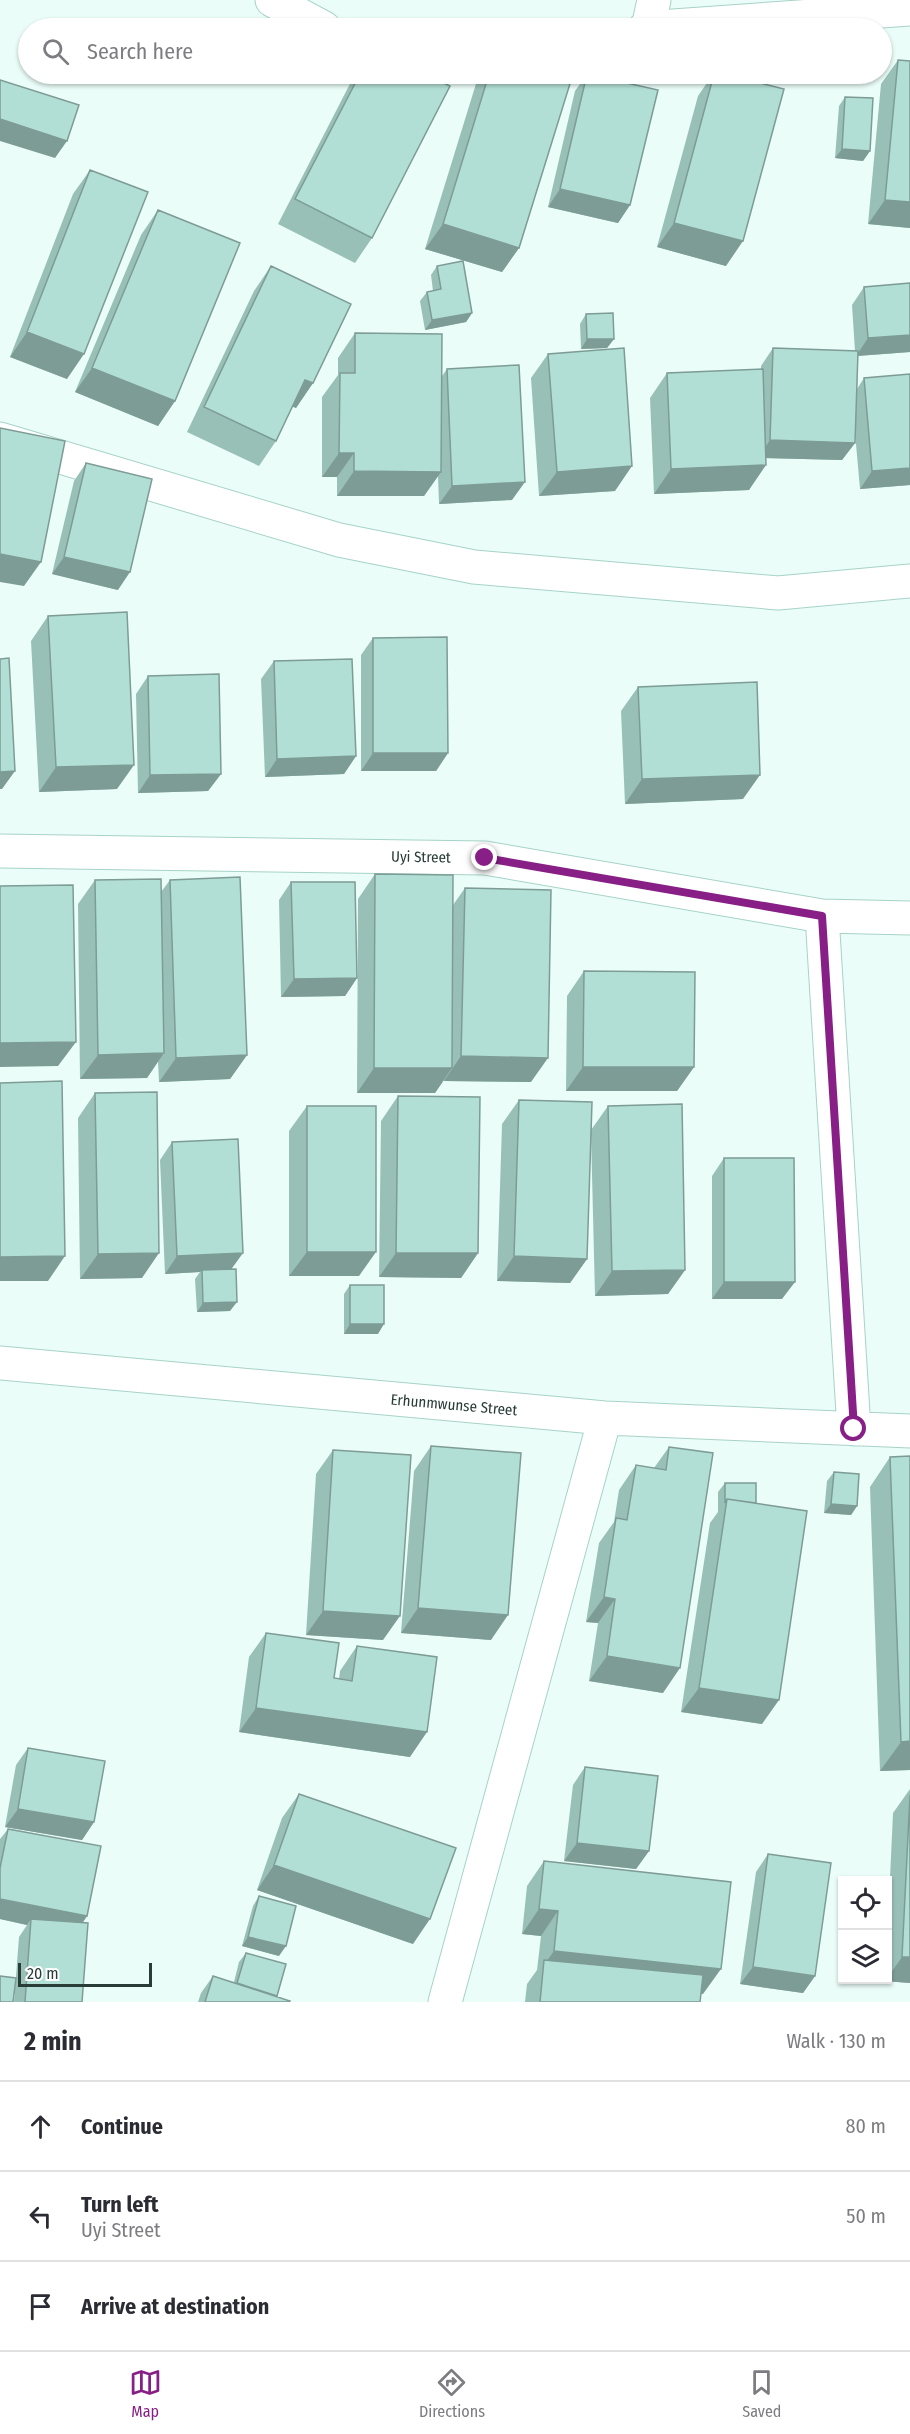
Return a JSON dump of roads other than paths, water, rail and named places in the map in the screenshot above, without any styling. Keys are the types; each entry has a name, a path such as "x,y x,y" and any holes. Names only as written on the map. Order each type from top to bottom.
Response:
{"street":[{"path":"272,0 305,18"},
{"path":"650,18 654,0"},
{"path":"785,18 910,9"},
{"path":"0,439 339,540 474,567 778,593 910,581"},
{"name":"Uyi Street","path":"0,851 485,858 822,916 910,918"},
{"path":"822,916 854,1429"},
{"name":"Erhunmwunse Street","path":"0,1363 605,1418 910,1431"},
{"path":"445,2002 605,1418"}]}
